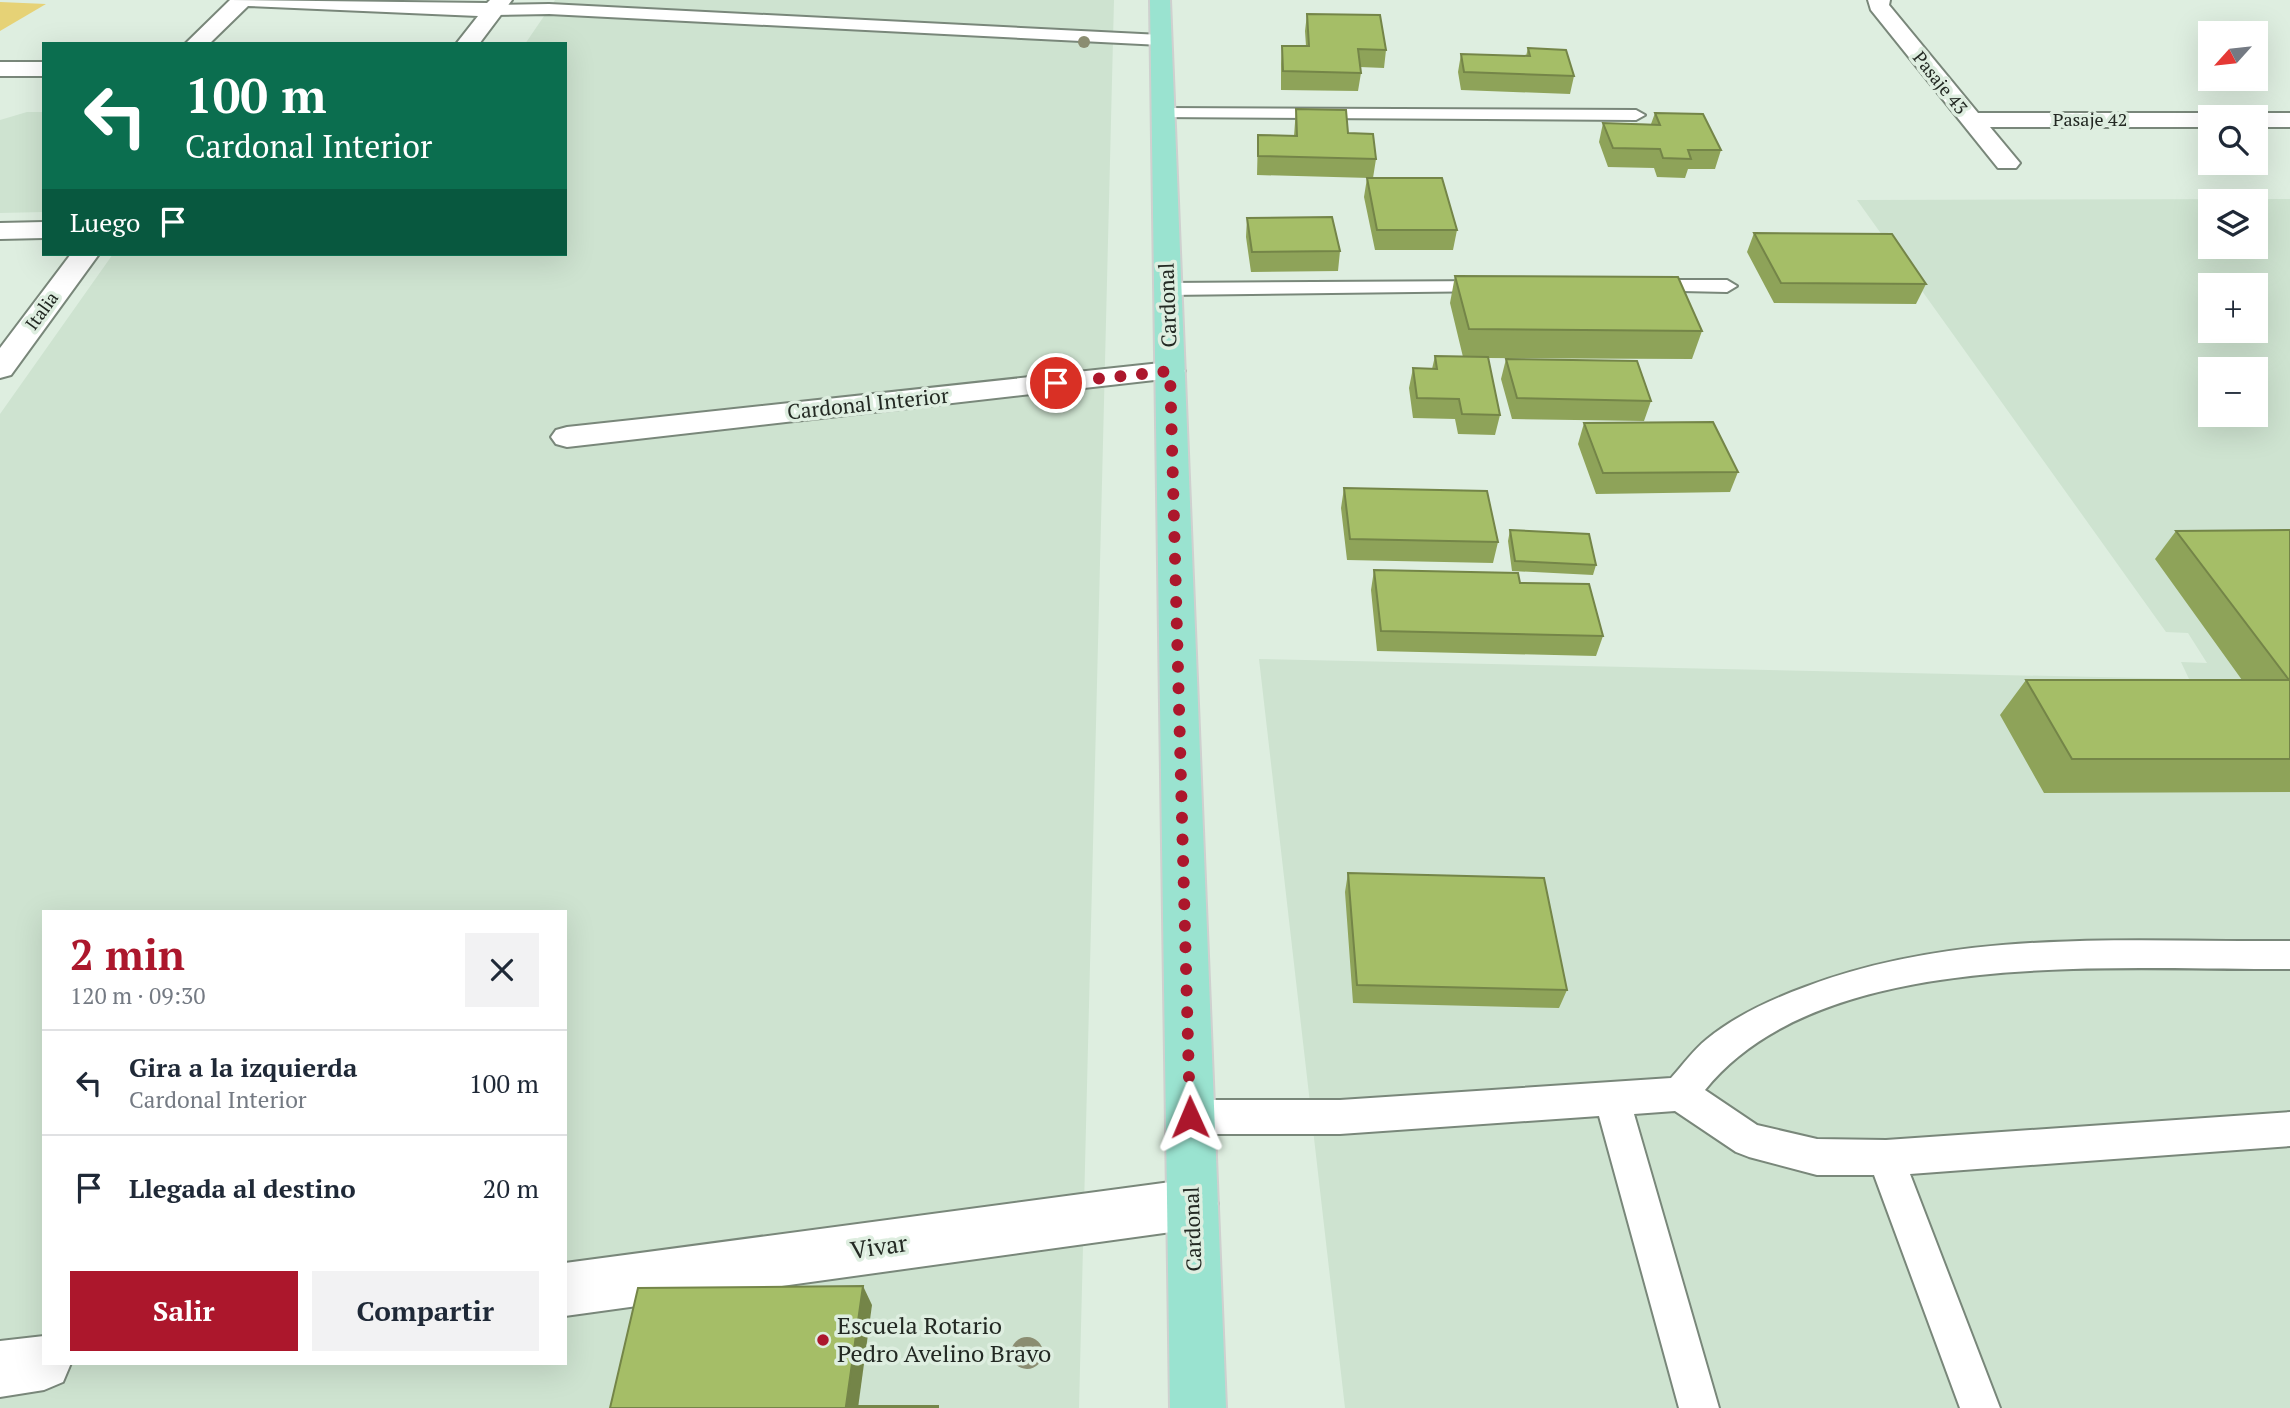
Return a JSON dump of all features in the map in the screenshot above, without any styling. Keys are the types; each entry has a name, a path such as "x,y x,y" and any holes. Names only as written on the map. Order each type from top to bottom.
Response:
{"main road":[{"name":"Cardonal","path":"1160,0 1198,1408"}],"street":[{"path":"198,42 242,0"},
{"path":"248,0 497,5"},
{"name":"Pasaje 43","path":"1879,0 1878,6 2007,163"},
{"path":"469,42 497,5"},
{"path":"0,69 42,69"},
{"name":"Pasaje 42","path":"1970,120 2198,120"},
{"path":"2268,120 2290,120"},
{"path":"0,232 42,230"},
{"name":"Italia","path":"0,369 84,256"},
{"name":"Cardonal Interior","path":"566,437 1170,371"},
{"name":"Vivar","path":"567,1290 1192,1204"},
{"path":"0,1369 42,1363"}],"lane":[{"path":"497,5 1161,40"},
{"path":"1163,113 1636,115"},
{"path":"1617,287 1727,286"},
{"path":"1168,289 1507,287"},
{"path":"1680,1094 1722,1048 1783,1011 1850,984 1933,967 2073,956 2290,955"},
{"path":"1190,1117 1340,1117 1680,1094 1749,1140 1817,1157 1886,1158 2290,1129"},
{"path":"1612,1098 1699,1408"},
{"path":"1886,1158 1980,1408"}],"shaded area":[{"path":"555,0 1114,0 1079,1408 0,1408 0,414 112,256 567,256 567,42 526,42"},
{"path":"0,2 46,4 0,31"},
{"path":"27,112 42,112 42,212 0,213 0,120"},
{"path":"2198,199 2198,259 2268,259 2268,199 2290,199 2290,1408 1345,1408 1259,659 2189,679 2181,662 2207,663 2188,633 2166,632 1857,200"}],"building":[{"path":"1307,14 1380,15 1386,50 1358,49 1361,73 1283,71 1282,46 1309,46"},
{"path":"1528,48 1566,50 1574,76 1464,72 1461,54 1530,56"},
{"path":"1296,109 1346,110 1348,133 1373,134 1376,159 1258,156 1258,135 1297,136"},
{"path":"1655,113 1703,114 1721,150 1688,150 1691,159 1663,158 1660,149 1613,148 1603,123 1660,125"},
{"path":"1367,178 1442,178 1457,230 1377,230"},
{"path":"1332,217 1340,251 1252,252 1247,218"},
{"path":"1754,233 1892,234 1926,284 1781,283"},
{"path":"1455,276 1678,277 1702,331 1469,329"},
{"path":"1435,356 1488,357 1500,415 1462,414 1459,399 1417,398 1413,368 1437,369"},
{"path":"1506,359 1637,361 1651,401 1517,398"},
{"path":"1713,422 1738,472 1603,473 1584,423"},
{"path":"1344,488 1487,491 1498,542 1350,539"},
{"path":"1510,530 1589,534 1596,565 1515,561"},
{"path":"2290,530 2290,680 2289,680 2176,531"},
{"path":"1374,570 1518,573 1520,583 1589,584 1603,636 1381,631"},
{"path":"2026,680 2290,680 2290,759 2072,759"},
{"path":"1348,873 1544,878 1567,990 1357,985"},
{"path":"863,1286 846,1406 938,1408 610,1408 638,1288"}],"place":[{"name":"Escuela Rotario Pedro Avelino Bravo","path":"823,1340"}],"route":[{"path":"1056,383 1170,371 1190,1117"}]}
